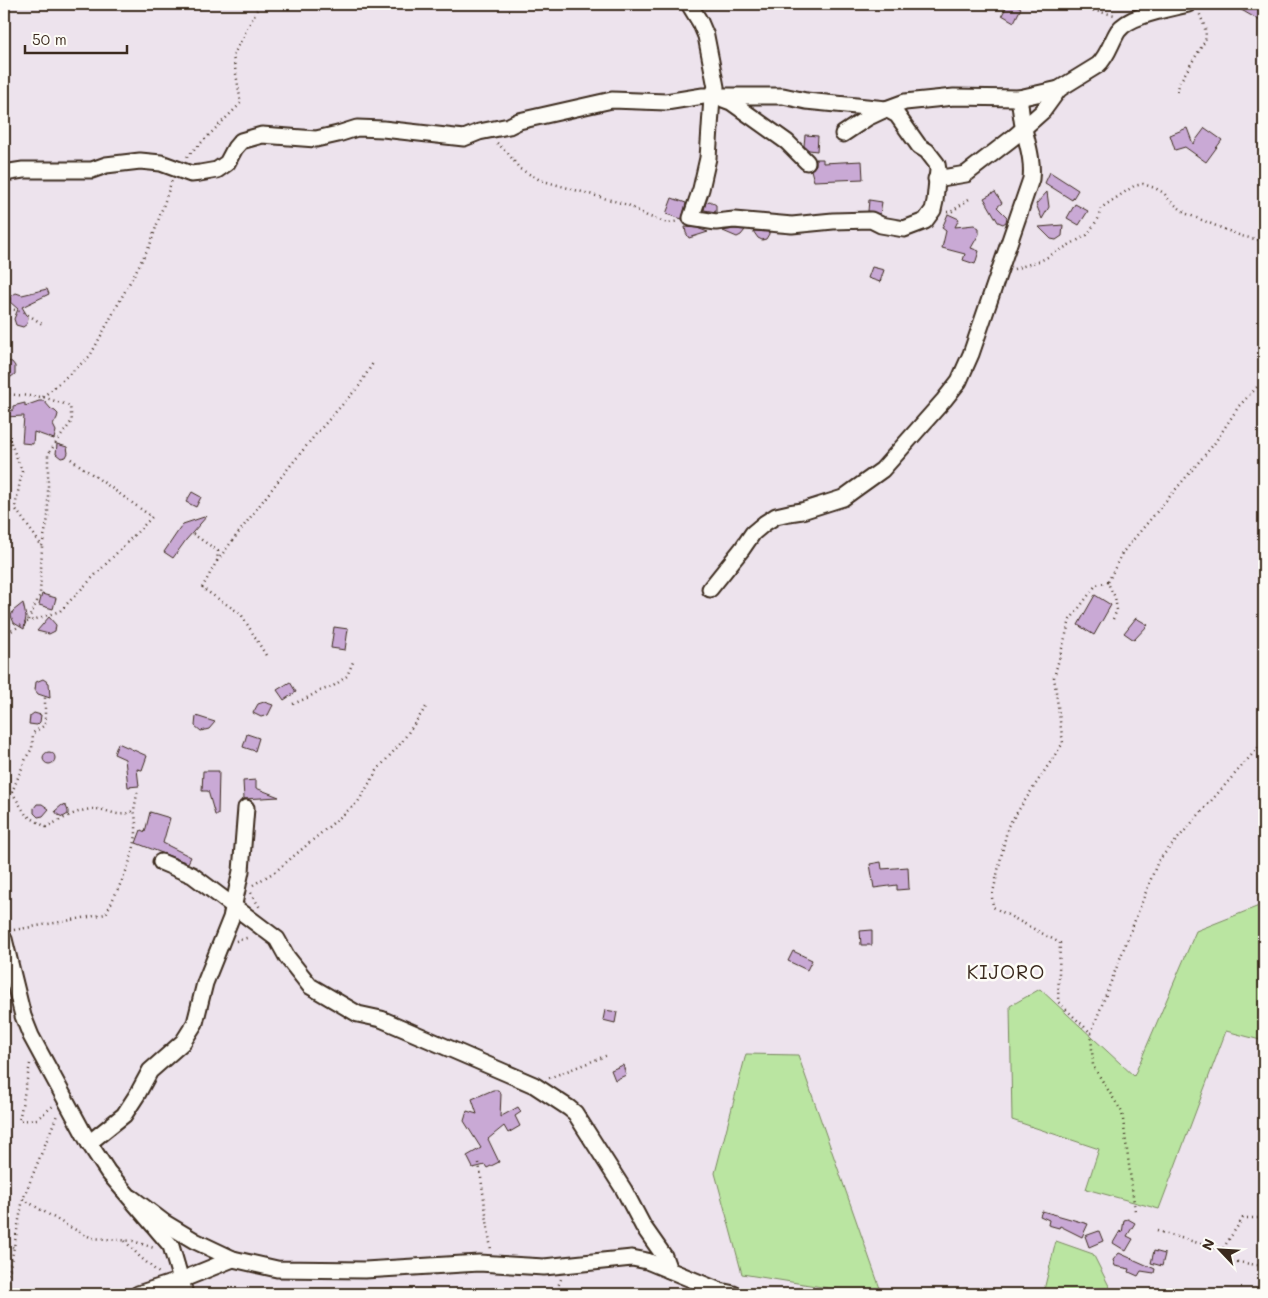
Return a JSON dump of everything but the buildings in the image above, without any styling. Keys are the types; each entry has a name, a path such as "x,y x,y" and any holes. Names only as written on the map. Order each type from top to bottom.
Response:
{"street":[{"path":"4,174 24,170 92,170 106,165 140,160 160,163 191,174 216,170 227,163 241,141 262,135 316,139 357,128 464,138 479,132 502,128 519,120 612,100 666,102 703,96 712,97 783,96 806,101 886,109 897,115 919,146 937,164 936,201 933,210 924,222 904,229 881,225 871,220 792,225 734,220 716,222 691,218 701,189 708,158 712,97 716,87 706,36 689,4"},
{"path":"936,179 966,174 989,158 1042,111 1060,89 1102,60 1118,32 1131,20 1193,7"},
{"path":"843,134 867,118 905,102 954,97 1019,98 1060,89"},
{"path":"712,97 732,102 787,142 807,162"},
{"path":"710,588 753,533 765,523 776,516 802,511 843,498 882,470 944,400 958,381 975,343 1031,179 1032,166 1023,128 1019,98"},
{"path":"89,1143 124,1114 150,1071 183,1042 195,1023 205,982 234,908 242,871 246,808"},
{"path":"161,862 192,875 277,939 287,957 310,986 346,1008 358,1014 381,1019 534,1085 561,1101 575,1113 624,1190 643,1226 660,1248 669,1270"},
{"path":"8,934 27,1027 89,1143 108,1172 168,1241 174,1252 179,1286"},
{"path":"132,1198 165,1223 233,1259 277,1269 365,1270 479,1263 544,1267 632,1258 647,1261 734,1294"},
{"path":"138,1294 179,1286 233,1259"}],"path":[{"path":"43,397 90,356 150,244 175,169 241,103 233,56 260,4"},
{"path":"1074,4 1131,20"},
{"path":"1177,92 1180,82 1203,48 1207,36 1193,7"},
{"path":"492,141 500,143 520,169 540,180 628,205 647,216 668,223 691,218"},
{"path":"999,273 1042,260 1086,235 1098,219 1101,208 1134,186 1144,184 1164,193 1170,201 1187,214 1242,236 1264,241"},
{"path":"933,210 951,212 969,199"},
{"path":"4,311 10,309 26,313 42,324"},
{"path":"267,657 241,614 202,588 217,561 278,481 359,386 373,364"},
{"path":"1113,619 1117,610 1116,597 1108,582 1122,554 1214,444 1240,406 1264,380"},
{"path":"4,394 43,397 70,406 72,421 48,454 48,518 42,546 40,595 27,622"},
{"path":"4,431 6,431 22,472 15,508 42,546"},
{"path":"4,635 27,622 60,611 152,517 68,457"},
{"path":"193,534 218,551 217,561"},
{"path":"1091,1033 1058,1002 1060,943 993,907 992,897 1008,826 1063,743 1054,677 1070,620 1096,585 1108,582"},
{"path":"293,704 332,687 347,676 353,662 356,662"},
{"path":"4,799 12,792 27,756 32,749 33,732 45,725 45,696"},
{"path":"262,910 247,888 276,870 358,802 378,770 401,743 426,707"},
{"path":"1135,1211 1122,1112 1093,1066 1091,1033 1158,861 1264,741"},
{"path":"8,934 106,914 133,854 136,821 134,810 138,789"},
{"path":"12,792 26,815 46,828 80,812 96,809 114,814 124,814 134,810"},
{"path":"219,949 232,942 266,932"},
{"path":"37,1046 32,1059 19,1121 37,1119 64,1097"},
{"path":"534,1085 608,1055"},
{"path":"5,1294 23,1199 64,1097"},
{"path":"479,1164 491,1241 491,1264"},
{"path":"23,1199 92,1238 133,1241 159,1250 174,1252"},
{"path":"1222,1250 1244,1218 1264,1218"},
{"path":"1157,1231 1222,1250 1232,1261 1263,1266 1264,1269"},
{"path":"124,1240 140,1258 179,1286"},
{"path":"4,1241 13,1247"}],"green space":[{"path":"1264,904 1264,1041 1226,1031 1159,1209 1086,1189 1099,1149 1012,1120 1010,1006 1040,989 1134,1076 1196,931"},
{"path":"746,1054 798,1055 882,1294 865,1294 742,1274 715,1173"},
{"path":"1056,1241 1093,1254 1113,1294 1043,1294"}],"district":[{"name":"KIJORO","path":"1006,971"}]}
